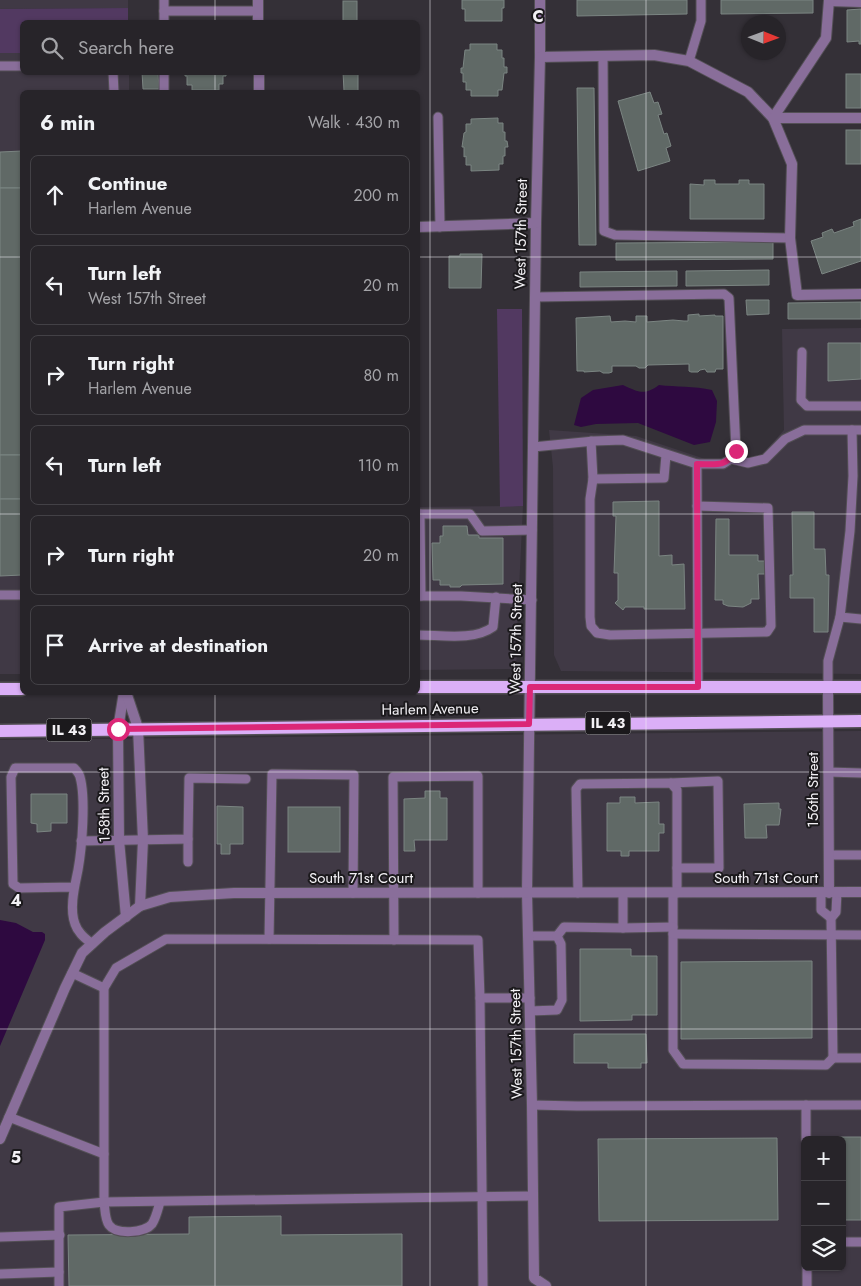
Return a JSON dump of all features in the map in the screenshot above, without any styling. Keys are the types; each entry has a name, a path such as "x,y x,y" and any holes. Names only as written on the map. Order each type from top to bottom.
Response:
{"main road":[{"name":"Harlem Avenue","path":"420,687 861,687"},
{"path":"0,689 20,689"},
{"name":"Harlem Avenue","path":"0,731 138,728 861,722"}],"street":[{"name":"West 157th Street","path":"534,1282 527,893 540,0"},
{"path":"773,118 826,38 829,1 861,2"},
{"path":"258,5 258,20"},
{"path":"540,56 654,55 689,61 748,92 773,118 792,164 790,238 797,295 861,294"},
{"path":"258,75 259,90"},
{"path":"773,118 861,118"},
{"path":"420,227 536,223"},
{"name":"156th Street","path":"828,687 829,892"},
{"name":"158th Street","path":"124,695 118,729 119,840 126,917"},
{"name":"158th Street","path":"126,695 138,728 143,840 140,906"},
{"name":"South 71st Court","path":"0,1139 82,953 105,932 140,906 170,897 234,893 861,892"},
{"path":"534,1282 546,1286"}],"lane":[{"path":"164,0 164,20"},
{"path":"689,61 701,21 701,0"},
{"path":"164,11 258,5"},
{"path":"603,56 604,231 615,235 790,238"},
{"path":"0,66 20,66"},
{"path":"113,75 114,90"},
{"path":"164,75 164,90"},
{"path":"438,117 440,227"},
{"path":"533,447 623,440 697,464 723,464 731,459 736,451 729,298 724,294 535,297"},
{"path":"802,352 801,400 806,406 861,406"},
{"path":"731,459 748,463 765,459 785,439 804,430 856,430 850,522 840,617 828,661 828,687"},
{"path":"591,442 593,479 590,508 592,626 597,633 610,635 767,632 771,626 768,508 697,506"},
{"path":"593,479 664,478 666,454"},
{"path":"697,464 698,687"},
{"path":"420,514 470,514 474,518 477,527 482,531 532,530"},
{"path":"0,595 20,595"},
{"path":"420,596 532,600"},
{"path":"420,635 473,635 486,632 493,627 496,598"},
{"path":"840,617 861,619"},
{"path":"74,887 19,888 13,884 11,777 15,768 74,768 80,775 82,805 81,841 74,887 74,922 81,936 92,944"},
{"path":"828,772 861,773"},
{"path":"269,939 272,774 354,775 353,893"},
{"path":"394,940 393,777 478,776 478,893"},
{"path":"188,862 189,778 246,779"},
{"path":"578,893 576,789 580,784 718,781 719,868 677,868"},
{"path":"671,783 677,790 677,868 673,930 673,1050 683,1064 826,1065 833,1058 861,1058"},
{"path":"81,841 188,839"},
{"path":"828,855 861,855"},
{"path":"829,892 821,910 831,918"},
{"path":"829,892 836,912 831,918 833,1058"},
{"path":"623,893 623,928"},
{"path":"557,936 564,927 861,935"},
{"path":"528,936 557,936"},
{"path":"530,1011 557,1010 562,1000 561,944 557,936"},
{"path":"160,1202 153,1223 148,1228 139,1231 122,1231 113,1230 108,1224 104,1202 104,988 116,968 166,939 478,940 482,1286"},
{"path":"72,973 104,988"},
{"path":"480,998 530,998"},
{"path":"532,1105 861,1105"},
{"path":"806,1105 806,1136"},
{"path":"9,1117 104,1154"},
{"path":"60,1286 59,1207 104,1202 533,1196"},
{"path":"0,1237 60,1235"},
{"path":"846,1242 861,1242"},
{"path":"807,1271 807,1286"},
{"path":"0,1274 59,1272"}],"shaded area":[{"path":"0,0 128,0 128,8 0,9"},
{"path":"128,8 128,20 20,20 20,53 0,53 0,9"},
{"path":"0,53 20,53 20,75 129,75 129,90 20,90 20,674 0,674"},
{"path":"497,309 522,309 523,506 500,507"},
{"path":"861,328 861,674 561,671 554,655 553,467 549,430 636,436 711,461 761,456 784,430 782,329"},
{"path":"623,385 641,392 649,391 659,385 712,390 717,401 716,422 710,442 694,445 638,423 596,424 581,427 574,425 581,398 593,390"},
{"path":"523,506 515,669 420,670 420,507"},
{"path":"861,731 861,1286 0,1286 0,740"},
{"path":"0,920 16,923 33,932 42,932 45,934 45,940 0,1046"}],"building":[{"path":"462,0 504,0 502,21 465,21 465,9 462,9"},
{"path":"577,0 687,0 687,14 577,16"},
{"path":"721,0 813,0 813,13 721,14"},
{"path":"343,1 357,1 357,20 343,20"},
{"path":"861,9 861,44 859,44 859,41 847,42 847,10"},
{"path":"470,44 497,44 497,50 502,50 502,58 504,58 504,67 507,67 507,73 504,73 502,90 498,90 498,96 471,96 471,90 466,90 466,82 463,82 461,68 463,68 465,50 470,50"},
{"path":"846,74 861,74 861,108 846,108"},
{"path":"142,75 158,75 159,89 143,89"},
{"path":"226,75 223,76 223,84 219,84 219,90 192,90 192,85 187,85 187,76 185,76"},
{"path":"343,75 358,75 358,90 344,90"},
{"path":"577,88 594,88 596,245 579,245"},
{"path":"650,92 654,103 658,102 662,114 658,115 664,134 667,133 671,146 666,148 670,161 638,171 618,101"},
{"path":"498,118 498,123 503,123 503,132 505,132 505,141 507,141 508,147 505,147 503,164 499,164 499,170 471,171 471,165 466,165 464,147 462,147 466,124 471,124 471,119"},
{"path":"846,130 861,130 861,164 846,164"},
{"path":"20,151 20,188 0,188 0,152"},
{"path":"704,180 715,180 715,184 739,184 739,180 749,180 749,184 764,184 764,219 690,219 690,184 704,185"},
{"path":"0,188 20,188 20,455 0,455"},
{"path":"861,219 861,261 822,274 811,241 823,237 822,233 832,229 834,233 854,226 853,222"},
{"path":"773,242 773,259 616,260 616,243"},
{"path":"460,254 482,254 481,288 449,288 449,256 460,256"},
{"path":"769,270 769,285 686,286 686,271"},
{"path":"677,271 677,286 580,287 580,272"},
{"path":"746,300 769,300 769,314 747,315"},
{"path":"861,302 861,319 788,319 788,303"},
{"path":"699,314 699,316 723,316 723,369 716,369 715,372 707,372 705,369 691,372 689,371 689,364 648,365 645,368 612,366 612,372 609,373 577,371 576,318 610,316 611,322 636,322 636,316 647,316 647,322 688,321 688,315"},
{"path":"828,343 861,343 861,379 828,381"},
{"path":"0,455 20,455 20,499 0,499"},
{"path":"0,499 20,499 20,575 0,576"},
{"path":"659,501 659,556 672,555 672,565 684,564 685,609 625,607 623,610 615,603 618,600 618,573 614,573 616,516 613,516 613,502"},
{"path":"792,512 814,512 814,549 825,549 826,575 829,575 828,632 814,632 814,598 790,598 790,575 793,575"},
{"path":"716,519 729,519 729,555 758,555 758,561 766,561 767,574 758,574 759,599 751,599 751,603 743,607 728,606 723,604 723,600 715,600"},
{"path":"443,526 467,526 468,535 479,535 479,538 503,538 503,584 450,587 450,585 440,585 440,580 433,580 432,543 440,543 440,536 443,536"},
{"path":"425,791 440,791 440,798 447,798 447,840 414,840 415,851 404,851 404,799 425,798"},
{"path":"31,794 67,794 67,823 51,823 51,831 37,832 37,824 31,823"},
{"path":"620,797 635,797 635,803 659,802 659,824 664,824 664,833 659,833 659,851 629,851 629,856 621,856 621,851 607,851 607,803 620,803"},
{"path":"779,803 779,809 781,809 779,825 766,825 767,838 745,838 744,804"},
{"path":"217,806 243,807 243,844 230,844 230,854 221,854 221,844 217,844"},
{"path":"288,807 340,807 340,852 288,852"},
{"path":"580,949 631,949 631,956 657,956 657,1015 632,1015 632,1020 580,1021"},
{"path":"812,961 812,1038 681,1039 681,962"},
{"path":"574,1034 646,1034 647,1063 641,1063 641,1068 608,1068 608,1063 574,1063"},
{"path":"846,1137 861,1137 861,1220 846,1220"},
{"path":"777,1138 778,1220 599,1221 598,1139"},
{"path":"281,1216 281,1235 402,1234 402,1286 69,1286 68,1235 189,1234 189,1217"}],"route":[{"path":"118,729 529,724 530,687 698,687 697,464 723,464 731,459 736,451"}]}
